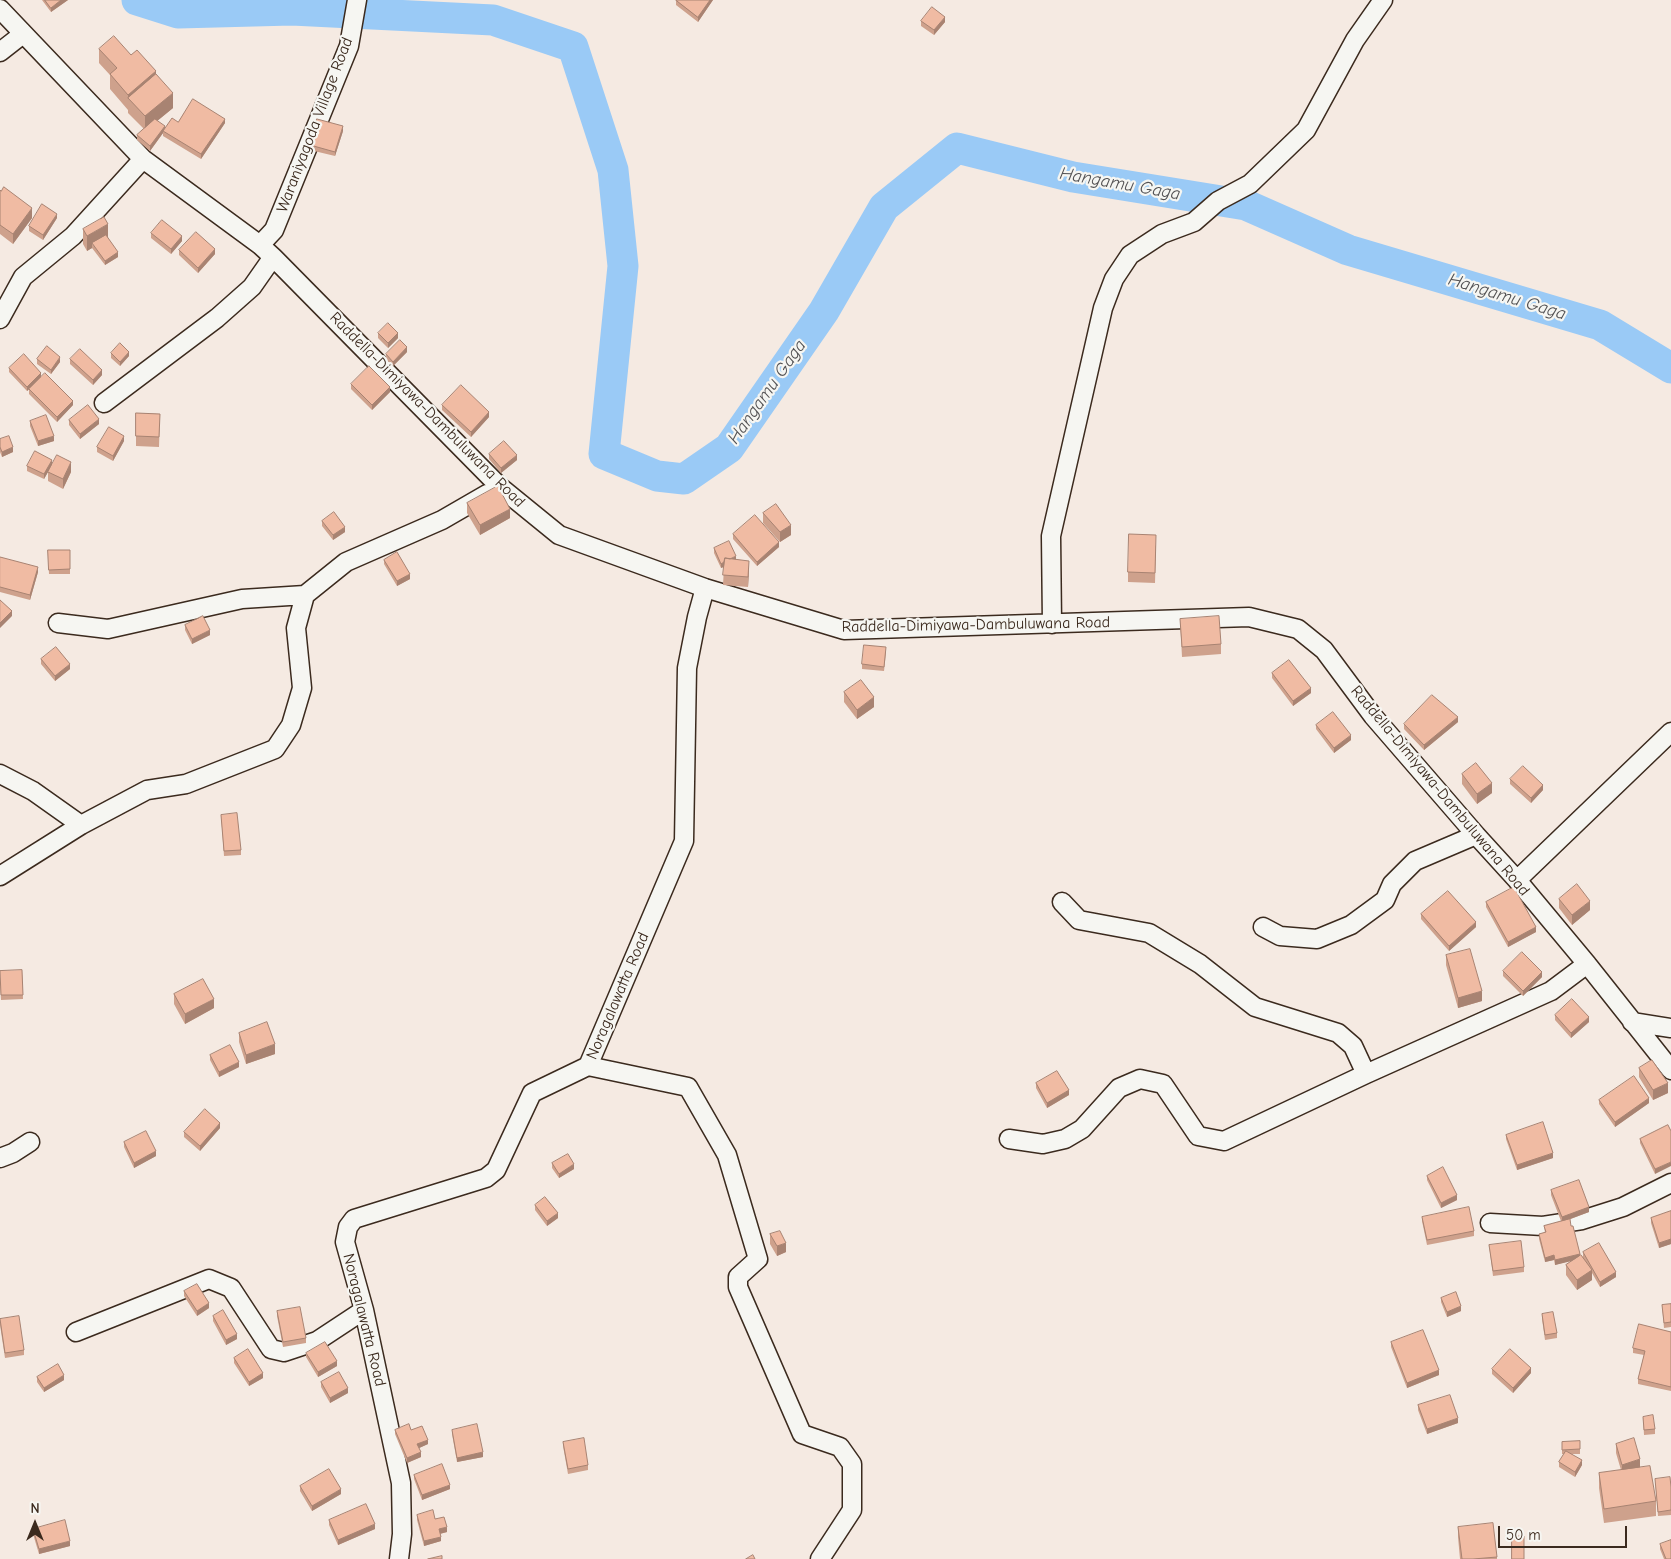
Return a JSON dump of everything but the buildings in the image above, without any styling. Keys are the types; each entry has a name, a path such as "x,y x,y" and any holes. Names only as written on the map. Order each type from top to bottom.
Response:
{"street":[{"name":"Waraniyagoda Village Road","path":"104,403 252,287 348,46 357,0"},
{"path":"1052,624 1051,536 1103,308 1114,279 1130,255 1162,234 1194,222 1218,201 1250,184 1306,130 1355,40 1383,0"},
{"name":"Raddella-Dimiyawa-Dambuluwana Road","path":"0,9 142,159 267,251 500,487 559,534 705,588 844,630 1249,617 1298,629 1324,650 1373,716 1517,880 1671,1070"},
{"path":"0,52 23,34"},
{"path":"0,319 23,277 73,236 142,159"},
{"path":"58,623 108,629 242,599 305,595 346,562 442,520 500,487"},
{"name":"Noragalawatta Road","path":"400,1559 402,1534 401,1483 364,1310 345,1242 348,1227 354,1219 486,1178 496,1170 532,1093 588,1066 684,841 687,668 705,588"},
{"path":"0,876 81,825 147,790 186,784 275,749 291,725 302,688 296,628 305,595"},
{"path":"1517,880 1671,732"},
{"path":"0,774 33,791 81,825"},
{"path":"1262,927 1280,936 1317,939 1351,925 1385,900 1392,884 1415,862 1476,835"},
{"path":"1062,902 1079,920 1149,933 1200,964 1255,1007 1338,1033 1353,1046 1366,1074"},
{"path":"1008,1140 1043,1144 1065,1140 1082,1129 1119,1088 1140,1079 1163,1084 1198,1136 1224,1141 1366,1074 1551,991 1587,964"},
{"path":"1632,1022 1671,1028"},
{"path":"588,1066 688,1087 727,1155 758,1259 738,1277 738,1287 802,1434 840,1447 852,1464 852,1510 820,1559"},
{"path":"0,1158 13,1153 30,1142"},
{"path":"1490,1223 1543,1226 1582,1220 1623,1207 1671,1183"},
{"path":"76,1332 208,1279 231,1288 271,1349 284,1352 317,1342 364,1310"}],"waterway":[{"name":"Hangamu Gaga","path":"137,0 178,13 292,10 493,20 573,47 613,170 623,266 604,454 657,476 684,479 729,448 824,311 884,207 957,148 1073,177 1246,205 1348,250 1600,325 1671,368"}]}
